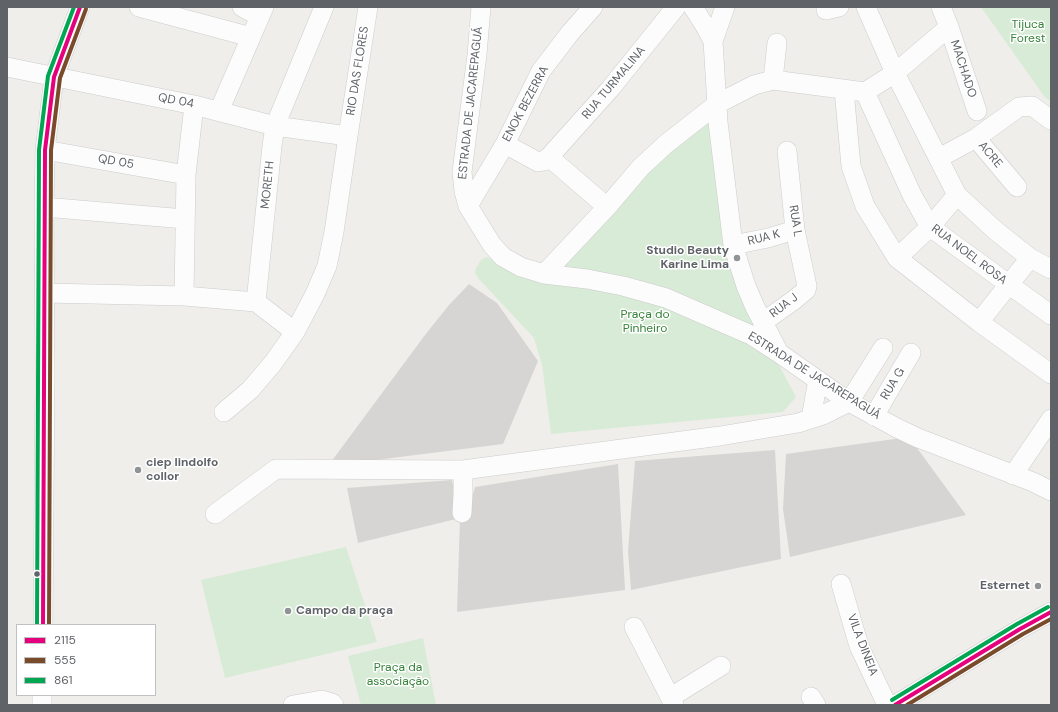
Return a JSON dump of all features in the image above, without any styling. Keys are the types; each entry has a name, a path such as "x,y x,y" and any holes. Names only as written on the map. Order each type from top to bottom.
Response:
{"street":[{"path":"43,624 46,375 44,207 46,150 54,77 80,7"},
{"path":"139,7 251,37"},
{"path":"242,7 262,12 219,110 275,126 348,136"},
{"path":"275,126 324,7"},
{"name":"RIO DAS FLORES","path":"224,412 250,390 273,363 295,332 315,294 327,266 334,232 368,7"},
{"name":"ESTRADA DE JACAREPAGUÁ","path":"481,7 477,55 462,172 464,191 468,206 492,245 503,257 521,267 544,274 616,284 666,298 751,335 849,402 874,416 918,438 1051,491"},
{"name":"ENOK BEZERRA","path":"468,206 505,144 541,71 593,7"},
{"name":"RUA TURMALINA","path":"549,157 610,89 676,7"},
{"path":"693,7 705,26 712,41 719,130 733,246 746,286 779,353"},
{"path":"712,41 725,7"},
{"path":"866,7 895,73 957,195 996,231 1030,258 1051,268"},
{"name":"MACHADO","path":"941,7 977,112"},
{"path":"544,274 607,207 641,167 666,144 717,104 754,85 773,80 865,92 895,73 949,27"},
{"path":"773,80 777,42"},
{"name":"QD 04","path":"7,68 219,110"},
{"path":"844,90 852,166 865,206 897,258 979,322 1051,374"},
{"name":"RUA NOEL ROSA","path":"865,92 912,195 930,227 1051,315"},
{"path":"184,296 186,175 194,105"},
{"path":"976,138 1019,107 1032,106 1051,120"},
{"name":"MORETH","path":"256,302 275,126"},
{"name":"ACRE","path":"939,158 976,138 1017,187"},
{"path":"505,144 538,162 544,161 549,157 607,207"},
{"name":"QD 05","path":"46,150 186,175"},
{"name":"RUA L","path":"788,150 795,230 807,282 806,290"},
{"path":"897,258 930,227 957,195"},
{"path":"44,207 185,219"},
{"name":"RUA K","path":"733,246 795,230"},
{"path":"979,322 1030,258"},
{"name":"RUA J","path":"763,322 806,290"},
{"path":"45,293 184,296 256,302 295,332"},
{"path":"216,514 276,470 463,470 720,436 798,423 823,415 849,402 883,348"},
{"name":"RUA G","path":"874,416 911,353"},
{"path":"812,418 818,380"},
{"path":"1013,475 1051,419"},
{"path":"462,513 464,494 463,470"},
{"name":"VILA DINEIA","path":"841,584 859,646 887,705"},
{"path":"895,705 1020,629 1051,612"},
{"path":"634,627 673,701 721,666"},
{"path":"293,705 322,700 328,701 334,705"}],"green space":[{"name":"Tijuca Forest","path":"981,7 1051,7 1051,102 1044,96"},
{"name":"Praça do Pinheiro","path":"708,116 717,185 757,324 796,397 783,412 551,434 542,365 534,338 478,278 475,273 476,268 481,260 486,257 532,276 616,203"},
{"name":"Campo da praça","path":"346,547 377,642 225,678 201,580"},
{"name":"Praça da associação","path":"423,638 436,705 361,705 348,656"}],"building":[{"path":"469,284 497,303 538,361 503,444 328,466 425,335 449,305"},
{"path":"909,437 966,515 790,557 783,509 786,454"},
{"path":"775,450 781,559 631,590 628,551 635,461"},
{"path":"618,464 625,590 457,612 460,518 472,498 475,487"},
{"path":"452,480 460,518 358,543 347,488"}],"transit line":[{"name":"861","path":"37,624 39,150 48,76 74,7"},
{"name":"2115","path":"43,624 45,150 54,77 80,7"},
{"name":"555","path":"49,624 51,150 60,78 86,9"},
{"name":"861","path":"892,700 1017,624 1048,607"},
{"name":"2115","path":"895,705 1020,629 1051,612"},
{"name":"555","path":"907,705 1023,634 1051,619"}],"place":[{"name":"Studio Beauty Karine Lima","path":"737,258"},
{"name":"ciep lindolfo collor","path":"138,470"},
{"name":"Esternet","path":"1038,586"},
{"name":"Campo da praça","path":"288,611"}]}
